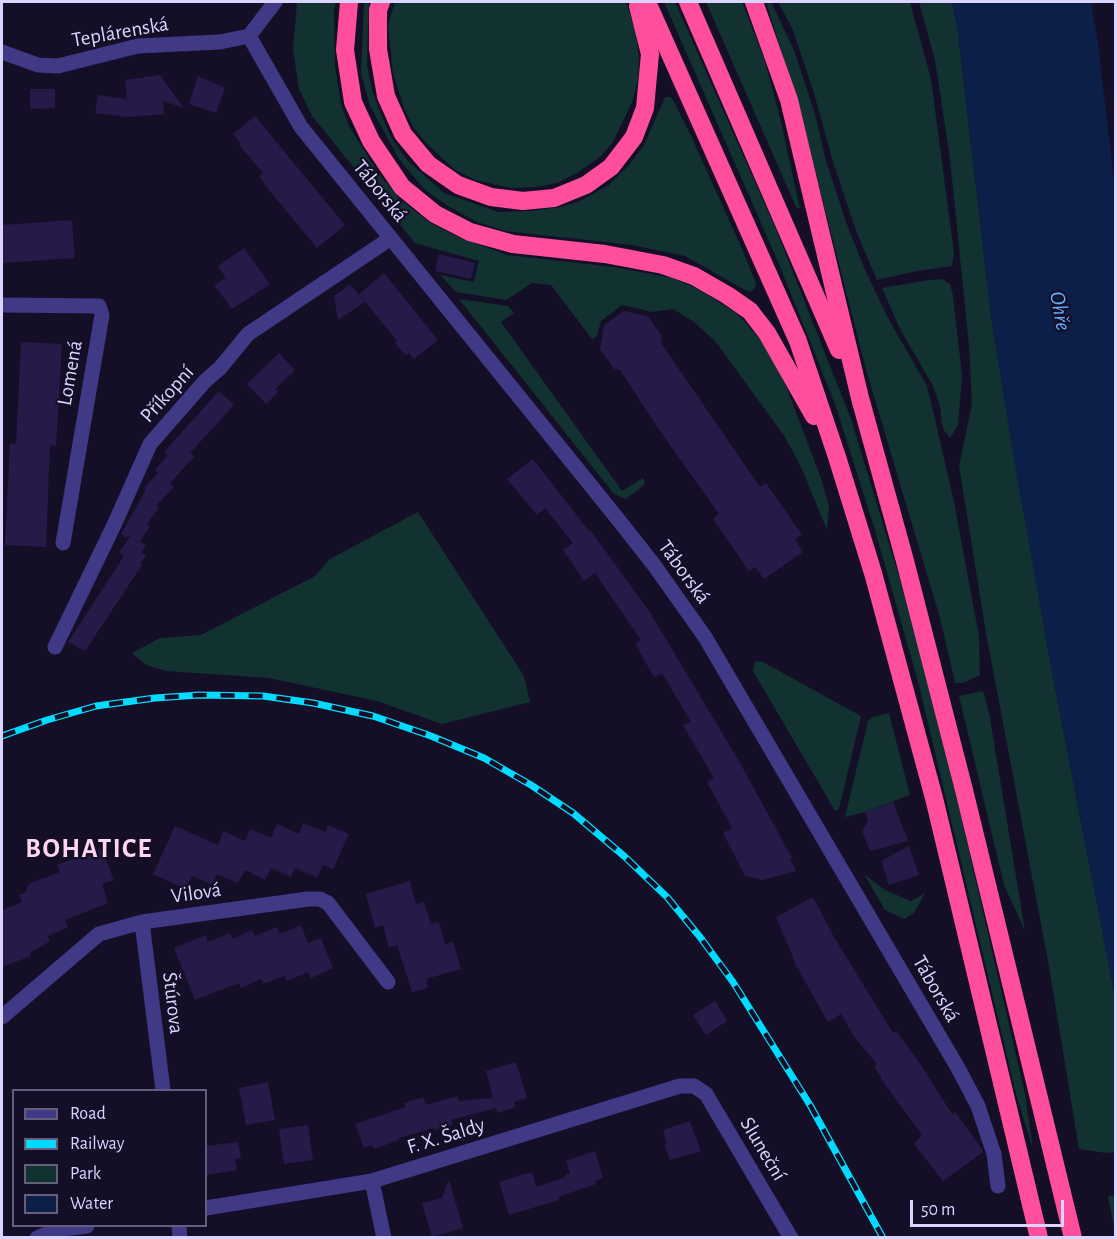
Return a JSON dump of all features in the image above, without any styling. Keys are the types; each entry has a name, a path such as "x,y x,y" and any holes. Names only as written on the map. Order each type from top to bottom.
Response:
{"highway":[{"path":"349,2 345,50 353,102 371,141 402,187 435,214 470,232 513,244 605,254 663,265 694,276 727,295 750,311 767,333 837,457"},
{"path":"379,6 378,49 386,96 403,134 428,164 458,185 491,196 523,201 554,198 586,185 611,167 634,137 645,108 650,54 636,2"},
{"path":"647,2 798,341 837,457 873,573 934,798 1039,1238"},
{"path":"688,2 860,398"},
{"path":"754,2 789,100 860,398 964,790 1073,1238"}],"street":[{"path":"249,36 275,2"},
{"name":"Teplárenská","path":"2,52 38,65 58,66 138,46 220,42 249,36"},
{"name":"Táborská","path":"249,36 301,127 632,537 705,637 827,842 973,1097 994,1154 999,1186"},
{"name":"Příkopní","path":"55,647 150,444 248,334 392,238"},
{"name":"Lomená","path":"2,305 99,306 102,315 63,543"},
{"name":"Vilová","path":"2,1017 99,934 142,922 296,900 320,899 328,903 388,982"},
{"name":"Štúrova","path":"142,922 163,1089"},
{"name":"F. X. Šaldy","path":"207,1208 372,1181 680,1086 694,1086"},
{"name":"Sluneční","path":"694,1086 706,1094 791,1238"},
{"path":"372,1181 384,1238"},
{"path":"37,1238 55,1230 79,1227"}],"green space":[{"path":"297,2 336,2 334,10 335,66 341,104 349,126 378,173 401,200 429,222 456,236 507,255 614,267 672,278 701,290 737,314 767,346 786,386 821,478 829,506 827,530 801,467 785,437 716,342 694,322 673,309 652,312 622,305 601,321 597,336 592,339 551,285 532,283 506,300 456,292 440,275 474,282 479,261 415,243 312,116 299,89 293,49"},
{"path":"364,2 369,2 367,65 379,109 391,137 407,160 444,193 499,212 561,207 580,201 609,185 629,165 644,145 665,97 669,97 672,98 692,138 743,251 756,283 755,288 750,292 743,289 685,256 632,245 505,231 477,222 425,190 399,159 370,106 361,74"},
{"path":"395,2 626,2 636,33 639,59 638,80 633,100 613,142 600,157 577,173 557,183 536,187 511,188 475,180 455,170 426,143 413,127 404,108 393,73 388,25"},
{"path":"664,2 675,2 775,227 851,419 908,606 960,812 1025,1094 1033,1149 1016,1094 919,685 874,527 835,404 779,264"},
{"path":"706,2 742,2 765,61 800,209 796,207"},
{"path":"766,2 771,2 794,50 815,114 826,161 847,225 866,272 889,320 926,384 954,502 979,636 980,675 963,683 955,683 940,618 867,373 798,104"},
{"path":"778,2 910,2 931,79 954,253 952,266 877,280 856,231 793,30"},
{"path":"919,2 952,2 957,24 992,323 1052,672 1115,996 1115,1152 1079,1149 1048,961 986,633 959,466 972,404 969,346 950,159 935,60"},
{"path":"942,279 950,284 953,296 962,376 958,425 950,438 942,424 940,406 933,386 900,329 882,288"},
{"path":"459,299 508,306 514,313 501,322 622,491 643,478 644,485 626,499 614,494"},
{"path":"418,512 524,676 530,702 442,724 377,701 269,678 166,671 146,665 132,653 160,638 201,635 315,576 330,559"},
{"path":"761,661 861,716 839,809 836,811 753,671 755,662"},
{"path":"983,691 989,712 1025,931 1004,885 959,696"},
{"path":"889,713 910,795 845,817 868,721 873,717"},
{"path":"864,874 885,890 911,901 925,893 914,913 904,919 885,910"},
{"path":"1116,1195 1115,1233 1108,1196"}],"water":[{"name":"Ohře","path":"952,2 1091,2 1098,43 1116,198 1115,996 1052,672 1014,460 992,323 957,24"}],"building":[{"path":"160,75 184,108 163,101 164,114 128,117 95,113 98,95 127,99 125,80"},
{"path":"198,76 225,88 216,113 189,104"},
{"path":"30,89 55,89 55,108 30,109"},
{"path":"255,116 345,225 317,248 268,189 259,176 263,173 239,145 241,144 233,134"},
{"path":"72,220 75,258 2,263 2,225"},
{"path":"244,248 270,284 232,309 214,285 226,278 218,266"},
{"path":"439,254 475,263 471,279 435,271"},
{"path":"384,273 438,340 414,359 409,353 405,355 395,343 397,341 359,294"},
{"path":"350,284 365,302 338,320 334,296"},
{"path":"624,311 648,316 662,336 661,343 760,487 766,483 802,535 795,539 803,552 764,579 755,567 749,571 713,519 719,514 620,370 614,369 600,349 604,325"},
{"path":"21,342 62,344 56,446 50,445 46,547 5,545 10,443 16,444"},
{"path":"279,353 295,370 275,389 278,392 266,404 247,384"},
{"path":"219,391 234,405 190,453 194,457 170,483 174,487 156,506 159,507 147,524 150,526 140,542 129,535 126,538 121,534 146,490 144,488 158,473 155,470 168,455 164,452"},
{"path":"533,459 591,531 649,611 740,763 792,858 790,859 796,871 762,880 745,876 723,833 732,828 707,782 714,778 683,725 691,722 662,673 654,677 635,644 641,640 595,573 584,581 563,550 573,543 545,508 537,515 507,479"},
{"path":"130,536 146,545 141,553 146,555 140,564 142,565 85,651 68,642 124,556 119,553"},
{"path":"893,802 908,841 870,851 862,831 868,821 865,812"},
{"path":"303,823 325,832 328,825 349,834 333,869 323,865 317,878 295,868 291,877 271,868 265,880 245,870 238,883 217,874 212,885 192,876 185,889 153,874 175,826 218,845 224,831 245,841 250,829 271,838 277,824 299,834"},
{"path":"909,846 919,875 889,885 881,861"},
{"path":"101,848 114,880 102,884 108,903 65,920 68,927 48,936 50,941 30,953 31,956 2,967 2,910 22,902 19,895 25,893 29,884 60,872 57,865"},
{"path":"410,881 416,904 424,902 431,924 439,922 445,944 453,942 461,969 426,979 428,988 412,992 397,945 389,948 383,925 375,928 366,894"},
{"path":"813,897 834,937 893,1033 896,1031 952,1114 955,1112 982,1149 983,1152 943,1181 914,1144 922,1135 881,1079 874,1067 877,1064 855,1038 841,1014 828,1022 794,962 776,917"},
{"path":"301,925 308,943 321,938 333,968 311,978 308,972 287,981 284,976 263,984 261,979 241,988 239,983 195,1000 174,948 206,935 208,942 230,933 233,939 252,930 255,936 277,927 280,934"},
{"path":"715,1001 727,1021 706,1035 693,1015"},
{"path":"516,1062 527,1098 514,1102 515,1107 498,1113 496,1108 451,1120 453,1125 399,1138 399,1140 374,1149 372,1145 364,1148 355,1124 406,1107 404,1103 423,1097 426,1105 457,1096 459,1101 493,1098 486,1071"},
{"path":"268,1082 275,1120 246,1125 239,1088"},
{"path":"690,1121 701,1151 670,1160 664,1144 667,1143 663,1130"},
{"path":"308,1125 313,1160 284,1164 279,1129"},
{"path":"238,1142 241,1158 235,1159 237,1170 207,1175 207,1146"},
{"path":"595,1151 603,1178 595,1181 596,1184 558,1197 559,1200 509,1215 499,1182 532,1172 536,1187 566,1177 565,1175 570,1173 566,1161"},
{"path":"449,1180 463,1228 432,1237 422,1203 442,1198"}],"railway":[{"path":"2,736 96,706 199,695 263,696 313,703 373,716 431,736 484,758 573,813 624,856 667,897 733,982 810,1105 883,1238"}],"district":[{"name":"BOHATICE","path":"89,849"}]}
